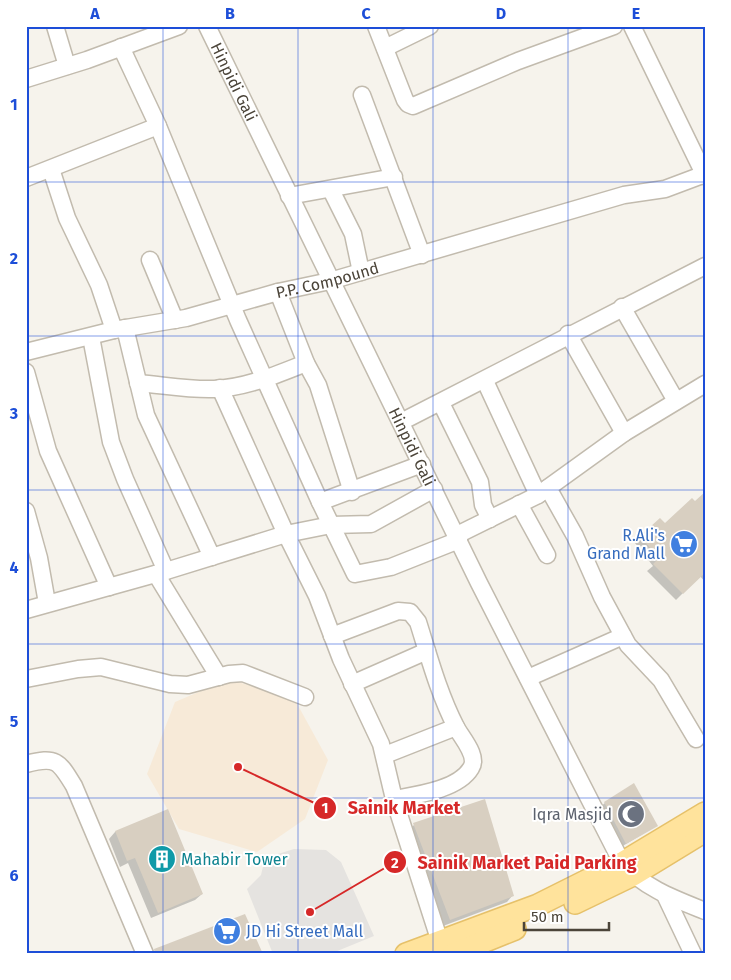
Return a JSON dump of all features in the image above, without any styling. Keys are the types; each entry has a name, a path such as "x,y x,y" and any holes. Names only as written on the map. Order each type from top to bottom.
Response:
{"main road":[{"path":"628,869 705,813"},
{"path":"406,954 446,948 538,920 628,869 705,831"}],"street":[{"path":"55,26 67,66"},
{"path":"26,79 179,26"},
{"name":"Hinpidi Gali","path":"206,26 330,281 528,678 628,869"},
{"path":"376,26 405,100 413,106 518,61 614,26"},
{"path":"385,48 430,26"},
{"path":"632,26 705,175"},
{"path":"121,47 158,126 231,304 331,526 341,541 355,574 391,567 458,538 543,492 624,434 705,384"},
{"path":"362,95 422,255"},
{"path":"26,178 158,126"},
{"path":"51,169 67,218 119,329 153,432 212,557"},
{"name":"P.P. Compound","path":"26,352 119,329 175,320 278,292 330,281 624,195 664,189 705,175"},
{"path":"289,196 331,190 394,177"},
{"path":"331,190 353,234 361,272"},
{"path":"150,260 175,320"},
{"path":"401,422 485,380 568,334 705,266"},
{"path":"278,292 306,363 318,384 352,492"},
{"path":"622,307 676,401"},
{"path":"568,334 624,434"},
{"path":"91,337 111,442 124,480 161,573 219,676"},
{"path":"138,383 220,388 264,378 306,363"},
{"path":"26,372 48,451 109,587"},
{"path":"485,380 543,492 575,536 602,597 623,636 633,652 661,680 696,739"},
{"path":"220,388 286,534 312,584 352,684 385,755 394,799 446,948"},
{"path":"441,403 480,482 483,505 490,519"},
{"path":"320,502 352,492 422,464"},
{"path":"26,610 161,573 286,534 331,526 371,524 434,489"},
{"path":"520,504 547,555"},
{"path":"26,511 47,604"},
{"path":"332,636 406,610 415,616 456,728 471,754 473,763 471,769 456,781 437,790 394,799"},
{"path":"528,678 623,636"},
{"path":"352,684 427,651"},
{"path":"26,679 101,667 179,685 188,685 219,676 243,673 305,697"},
{"path":"385,755 456,728"},
{"path":"26,764 48,760 56,761 65,771 74,786 145,954"},
{"path":"628,869 665,895 705,911"},
{"path":"665,895 693,954"}],"shaded area":[{"path":"229,679 295,700 328,760 305,819 257,852 179,829 147,774 175,702"},
{"path":"294,849 326,850 341,862 374,936 330,954 273,954 247,889 261,875 265,858"}],"building":[{"name":"R.Ali's Grand Mall","path":"705,492 705,573 683,594 653,564 659,558 640,536 660,518 665,523 692,498 695,501"},
{"name":"Iqra Masjid","path":"634,783 658,826 626,844 604,802"},
{"path":"485,799 514,896 450,920 413,823"},
{"name":"Mahabir Tower","path":"168,809 203,894 158,913 135,858 127,861 115,831"},
{"name":"JD Hi Street Mall","path":"245,914 263,954 155,954 154,949"}],"place":[{"name":"R.Ali's Grand Mall","path":"684,544"},
{"name":"Sainik Market","path":"238,767"},
{"name":"Iqra Masjid","path":"631,814"},
{"name":"Mahabir Tower","path":"162,859"},
{"name":"Sainik Market Paid Parking","path":"310,912"},
{"name":"JD Hi Street Mall","path":"227,931"}]}
